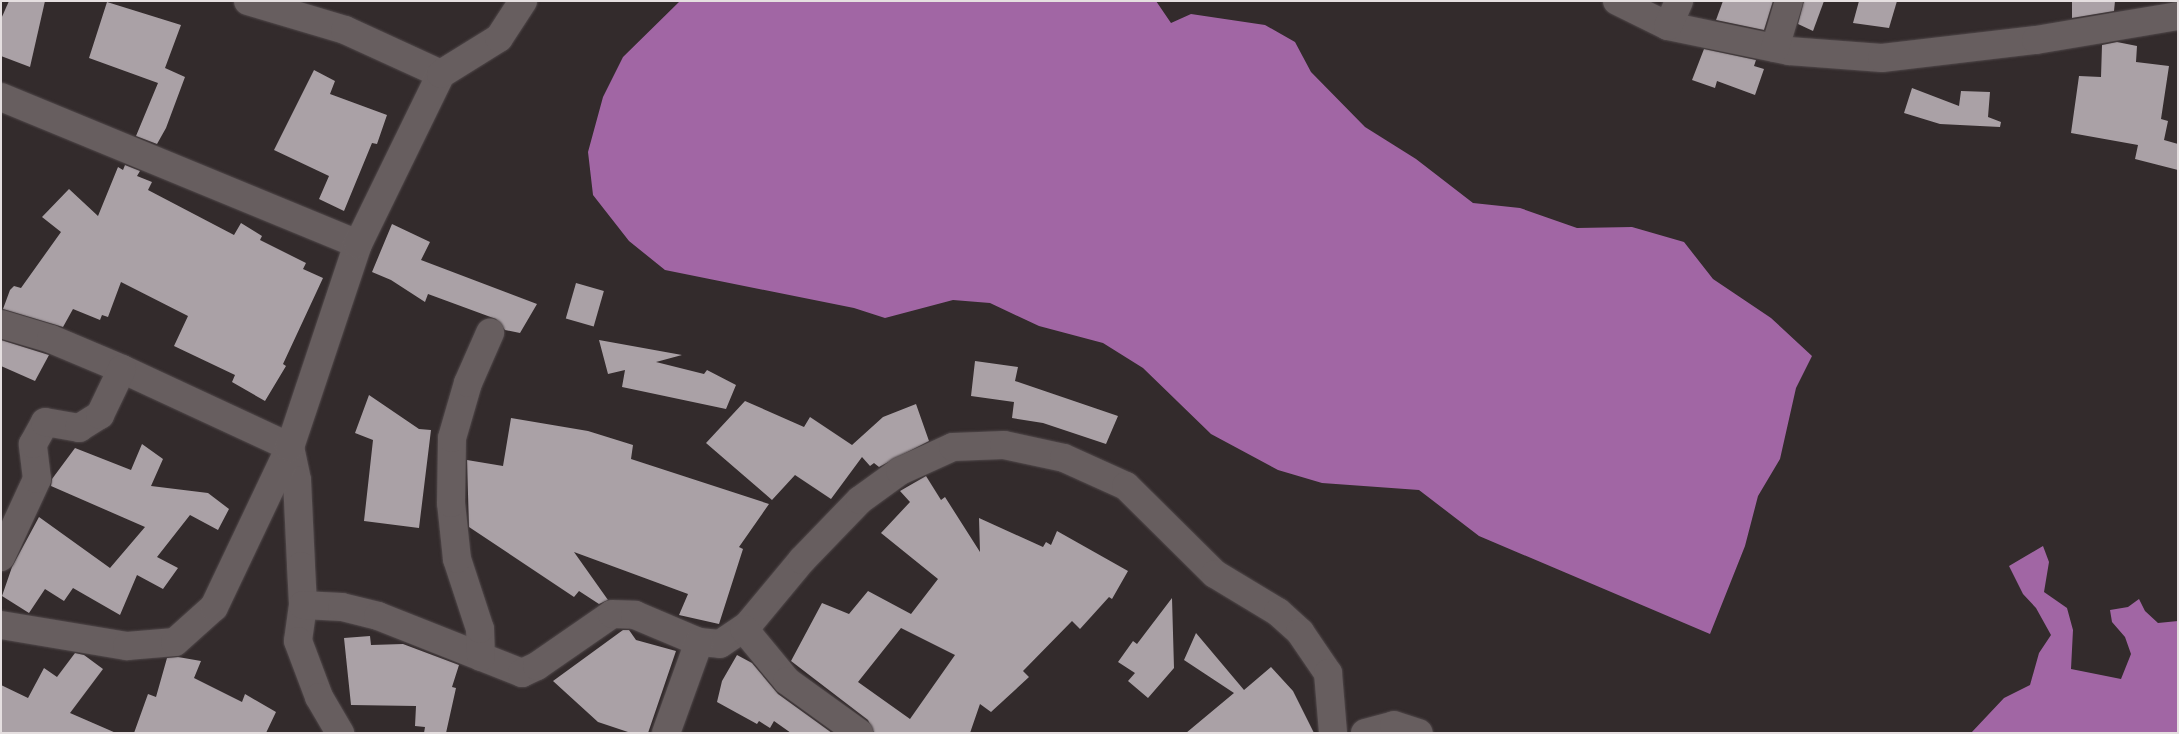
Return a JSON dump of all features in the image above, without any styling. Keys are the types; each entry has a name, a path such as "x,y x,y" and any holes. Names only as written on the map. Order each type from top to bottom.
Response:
{"street":[{"path":"248,1 345,30 441,74"},
{"path":"1,625 127,646 175,642 214,607 290,447 358,244 441,74 499,38 523,1"},
{"path":"1617,1 1668,26 1775,48 1882,58 2036,40 2178,16"},
{"path":"1668,26 1679,1"},
{"path":"1775,48 1789,1"},
{"path":"1,97 358,244"},
{"path":"1,324 51,339 122,369 290,447"},
{"path":"481,658 480,629 457,559 451,503 452,438 468,383 490,333"},
{"path":"1,557 10,509 37,479 33,444 45,422 79,428 100,415 122,369"},
{"path":"303,605 342,607 378,616 522,673 537,666 612,614 635,615 699,642 720,644 744,629 802,560 860,500 900,471 953,446 1004,445 1036,450 1090,468 1126,486 1215,574 1278,612 1300,632 1331,681 1330,712 1333,733"},
{"path":"290,447 297,480 303,605 298,641 319,697 340,733"},
{"path":"744,629 787,681 860,733"},
{"path":"666,733 699,642"},
{"path":"1365,733 1394,725 1419,733"}],"shaded area":[{"path":"680,1 1156,1 1171,23 1191,14 1265,25 1295,42 1311,72 1365,127 1416,159 1473,203 1520,208 1577,228 1632,227 1684,242 1713,279 1771,318 1812,356 1796,388 1780,459 1758,496 1745,546 1710,634 1479,536 1419,490 1322,483 1278,470 1211,434 1143,368 1103,343 1039,326 990,303 953,300 885,318 854,308 665,270 629,241 593,195 588,152 603,97 623,57"},
{"path":"2043,546 2049,562 2044,592 2067,608 2073,630 2071,669 2121,679 2131,654 2125,637 2112,622 2110,610 2128,607 2139,599 2145,611 2158,623 2178,621 2178,733 1971,733 2004,698 2030,685 2039,653 2051,635 2036,608 2023,594 2009,566"}],"building":[{"path":"9,1 45,1 30,67 1,56 1,19"},
{"path":"1723,1 1773,1 1764,30 1716,20"},
{"path":"1804,1 1824,1 1813,31 1798,24"},
{"path":"1859,1 1897,1 1889,28 1853,23"},
{"path":"2072,1 2115,1 2114,11 2072,18"},
{"path":"107,2 181,25 165,68 185,77 166,128 157,144 136,136 158,83 89,58"},
{"path":"2117,42 2137,46 2136,62 2169,66 2161,119 2168,121 2164,140 2178,144 2178,170 2135,159 2138,145 2071,133 2079,76 2101,77 2102,45"},
{"path":"1704,49 1756,60 1754,66 1764,69 1755,95 1717,81 1715,88 1692,80"},
{"path":"314,70 335,81 330,94 387,115 377,144 372,143 344,211 319,199 329,176 274,150"},
{"path":"1912,88 1959,106 1961,91 1990,92 1988,117 2001,122 2000,127 1940,124 1904,113"},
{"path":"125,165 140,171 137,176 152,182 148,190 234,235 241,223 262,236 260,240 306,263 303,269 323,278 283,364 286,366 265,401 232,382 235,375 174,346 188,316 121,282 108,317 102,315 100,320 73,309 63,327 3,309 10,290 14,286 21,288 61,232 42,217 69,189 98,216 118,167 123,170"},
{"path":"392,224 430,242 421,260 537,304 520,333 505,330 496,319 428,294 425,302 391,280 372,272"},
{"path":"576,283 604,291 594,327 566,319"},
{"path":"1,340 49,355 35,381 1,366"},
{"path":"599,340 682,355 656,362 704,374 707,370 736,385 726,409 622,387 625,370 608,374"},
{"path":"975,361 1018,367 1015,381 1118,416 1106,444 1043,423 1012,418 1014,402 971,396"},
{"path":"369,395 419,429 431,430 419,528 364,521 373,440 355,433"},
{"path":"745,401 804,427 810,417 852,445 883,417 916,404 929,441 879,467 874,463 870,466 862,457 831,499 795,475 772,500 706,443"},
{"path":"511,418 588,431 633,445 631,459 769,504 739,547 743,549 719,624 679,615 688,594 574,552 608,600 599,604 579,591 574,597 469,527 467,460 503,466"},
{"path":"142,444 163,459 151,486 208,493 229,509 218,530 190,515 157,557 178,568 163,589 137,575 120,615 73,588 64,601 45,589 29,613 2,596 12,567 39,517 110,568 145,527 51,486 52,479 75,448 131,470"},
{"path":"926,476 941,500 945,497 980,552 979,518 1043,547 1046,542 1051,545 1057,531 1128,571 1112,599 1109,597 1080,629 1072,621 1023,671 1029,677 991,712 980,704 970,733 874,733 868,720 791,661 822,603 849,614 868,591 911,614 938,579 881,533 910,502 900,491","holes":["901,628 955,655 910,719 858,682"]},
{"path":"1172,598 1174,668 1148,698 1128,681 1135,673 1118,662 1133,641 1137,644"},
{"path":"623,630 629,630 636,640 676,651 648,733 631,733 598,722 553,681"},
{"path":"1196,633 1244,690 1271,667 1293,691 1314,733 1186,733 1234,693 1184,660"},
{"path":"370,636 371,645 403,644 459,665 452,687 456,688 446,733 424,733 425,727 415,726 416,706 351,705 344,638"},
{"path":"75,653 84,655 103,669 70,713 116,733 1,733 1,685 28,698 44,668 57,677"},
{"path":"737,655 752,663 778,694 832,733 791,733 774,721 770,728 759,721 757,724 717,702 722,681"},
{"path":"178,657 201,661 194,678 242,702 245,694 276,712 266,733 134,733 148,694 156,697 167,658"}]}
